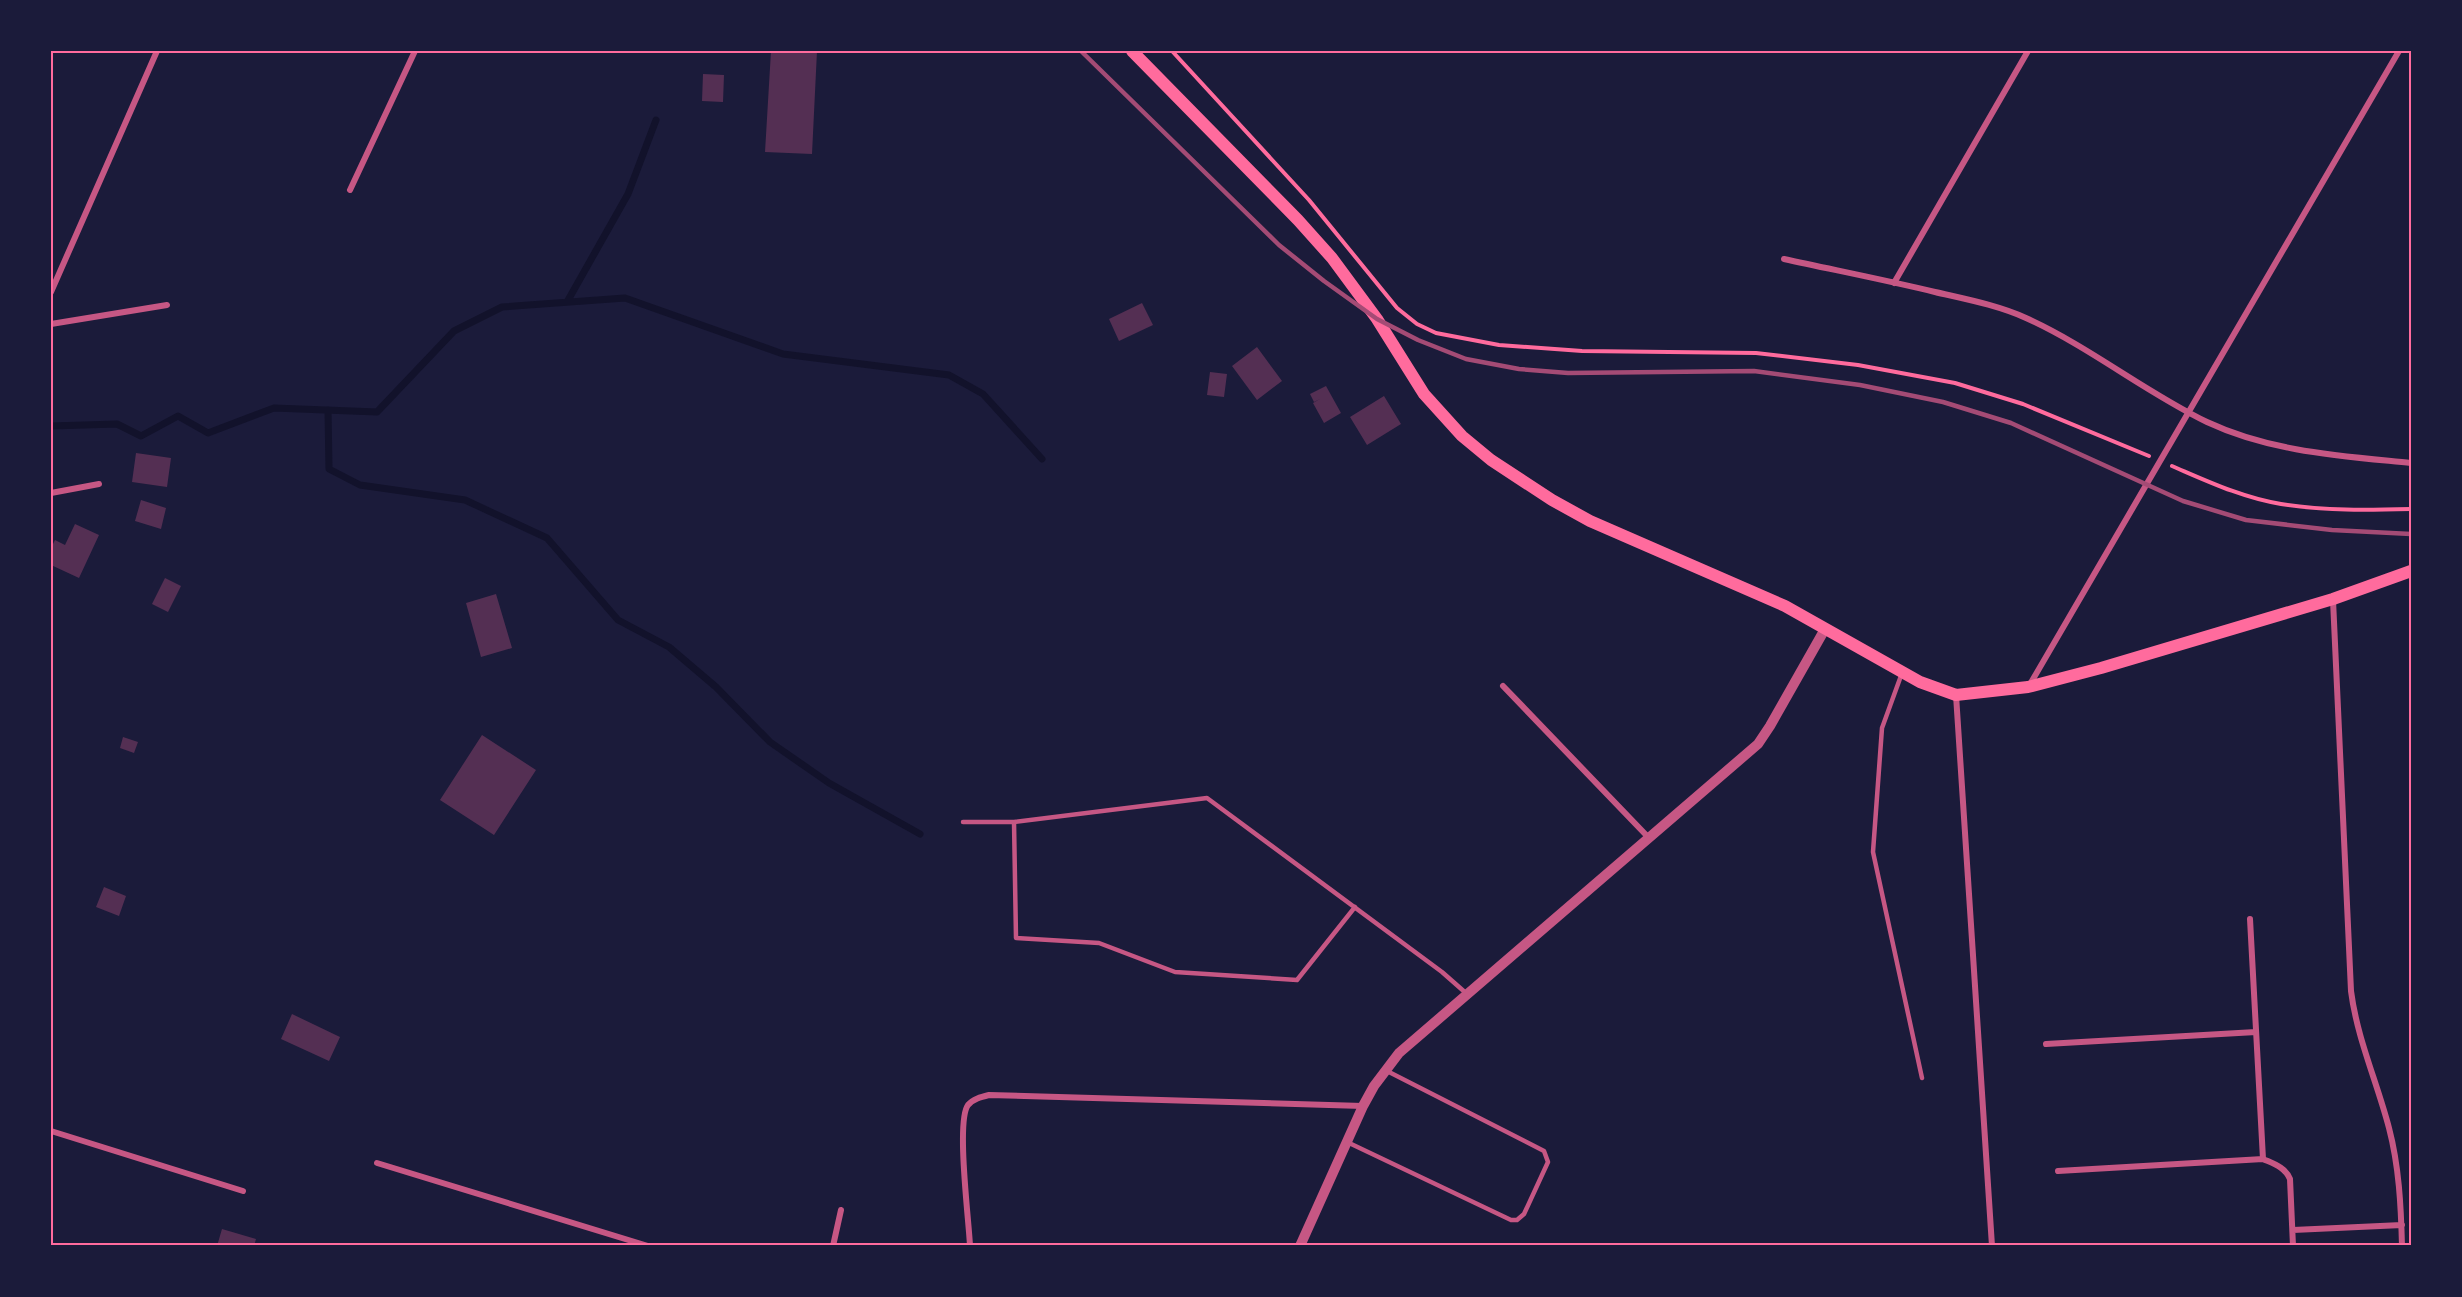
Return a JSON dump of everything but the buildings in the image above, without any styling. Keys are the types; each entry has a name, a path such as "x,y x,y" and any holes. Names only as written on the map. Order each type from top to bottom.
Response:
{"main road":[{"path":"1132,51 1298,220 1332,258 1377,319 1424,394 1462,436 1519,480 1571,510 1631,539 1749,588 1902,673 1956,695 2028,687 2101,668 2333,599 2411,572"}],"street":[{"path":"51,292 157,51"},
{"path":"350,189 415,51"},
{"path":"1894,283 2028,51"},
{"path":"2028,687 2398,51"},
{"path":"1784,259 1989,305 2025,317 2188,412 2234,433 2268,444 2302,451 2411,463"},
{"path":"51,324 167,305"},
{"path":"51,493 99,484"},
{"path":"2333,599 2351,991 2357,1026 2393,1146 2402,1246"},
{"path":"1300,1246 1363,1106 1385,1070 1399,1053 1758,744 1825,629"},
{"path":"1503,686 1649,838"},
{"path":"1956,695 1992,1246"},
{"path":"2250,919 2263,1159"},
{"path":"2046,1044 2256,1032"},
{"path":"970,1246 962,1126 969,1105 978,1098 989,1095 1363,1106"},
{"path":"51,1131 243,1191"},
{"path":"2058,1171 2263,1159 2281,1167 2290,1179 2294,1246"},
{"path":"377,1163 648,1246"},
{"path":"833,1246 842,1210"},
{"path":"2293,1230 2402,1226"}],"lane":[{"path":"1902,673 1882,728 1873,852 1922,1078"},
{"path":"963,822 1014,822 1207,798 1442,972 1467,994"},
{"path":"1014,822 1016,938 1100,943 1175,972 1297,980 1355,907"},
{"path":"1347,1142 1511,1220 1517,1220 1524,1214 1548,1162 1544,1151 1385,1070"}],"path":[{"path":"1172,51 1309,200 1397,308 1417,324 1436,333 1499,345 1582,351 1756,353 1858,365 1955,383 2023,404 2145,454"},
{"path":"2172,466 2230,490 2280,504 2355,510 2411,508"}],"waterway":[{"path":"567,302 628,194 656,120"},
{"path":"51,426 117,424 141,436 178,416 208,433 274,408 377,412 454,331 502,307 625,298 783,354 949,375 983,394 1042,459"},
{"path":"328,410 329,469 360,485 465,500 547,538 618,620 669,647 716,687 770,742 829,783 920,834"}],"railway":[{"path":"1081,51 1279,245 1377,319 1418,340 1466,359 1519,369 1568,373 1754,371 1860,385 1943,402 2011,423 2183,501 2246,520 2332,530 2411,534"}]}
